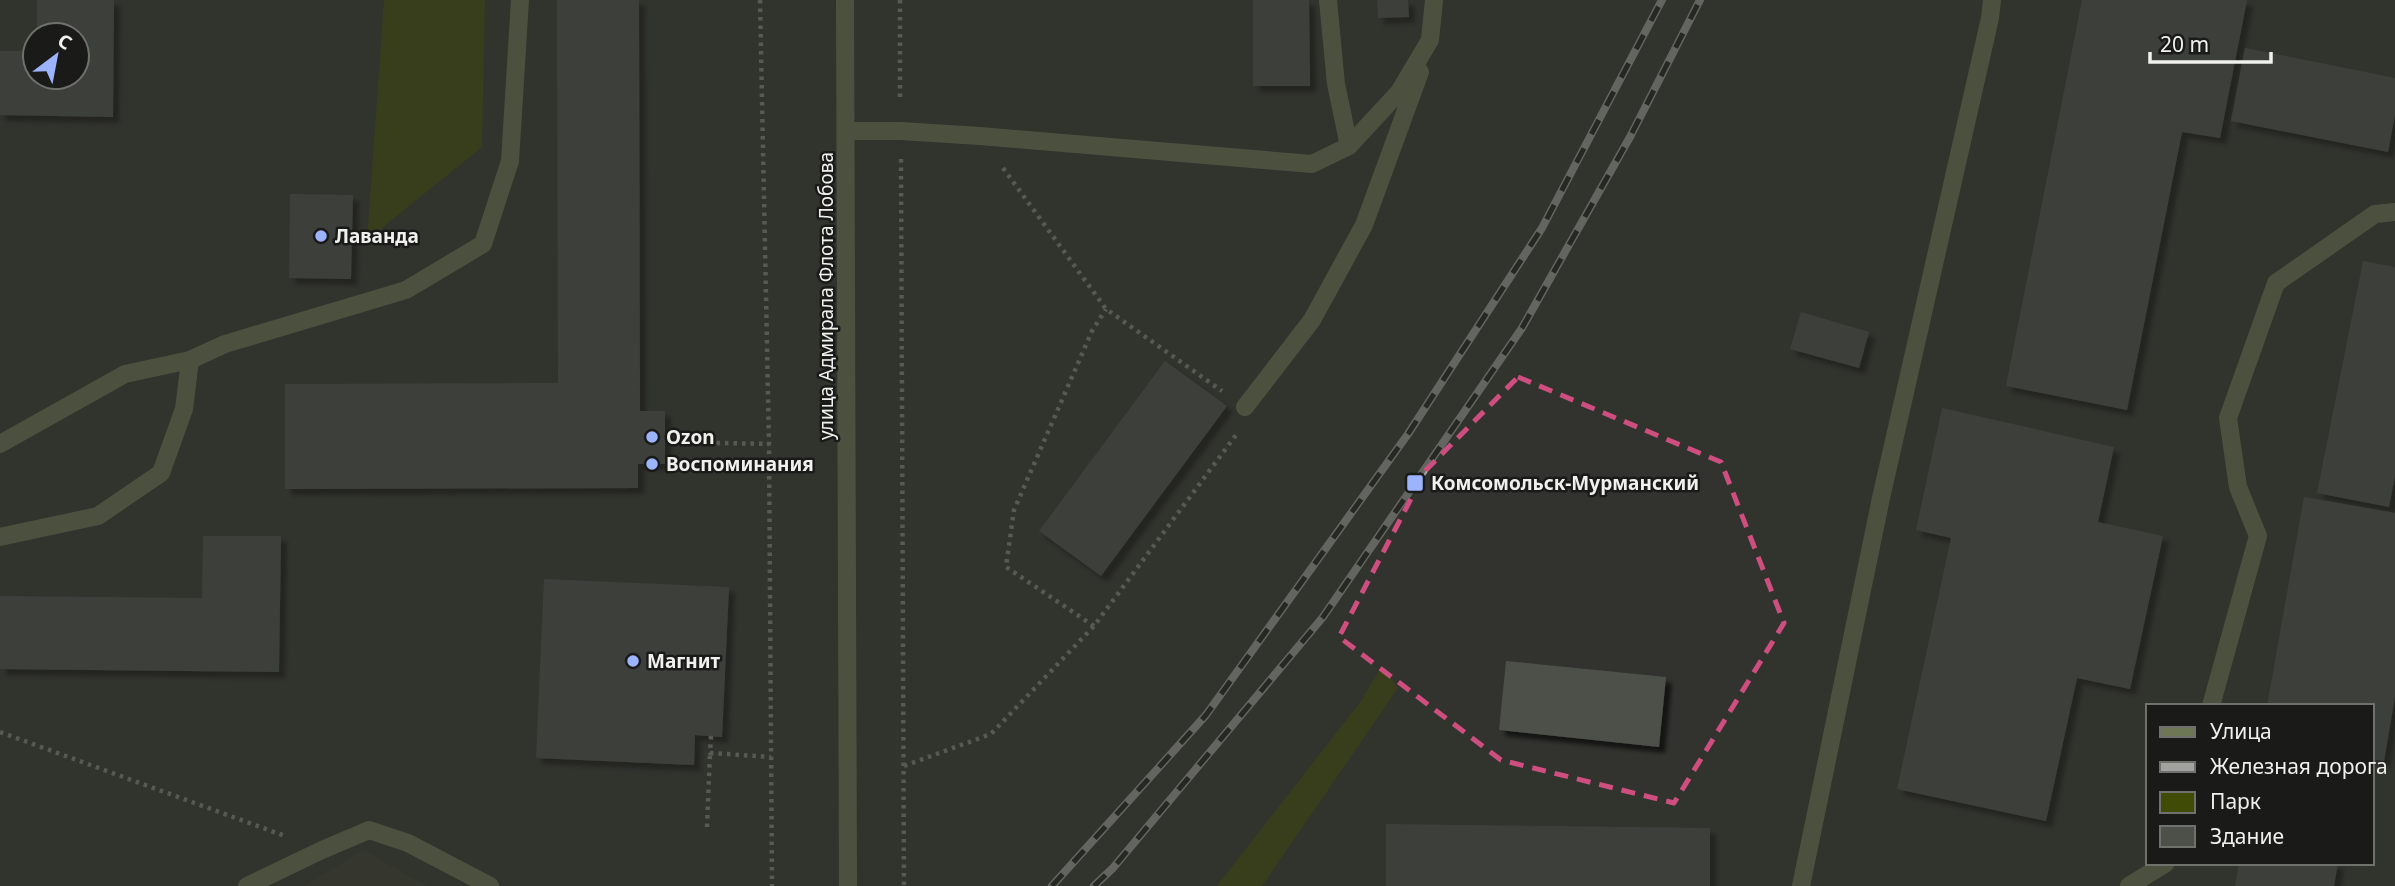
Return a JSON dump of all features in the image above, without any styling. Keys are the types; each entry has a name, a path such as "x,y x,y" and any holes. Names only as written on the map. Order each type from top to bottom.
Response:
{"street":[{"path":"0,444 125,374 190,360 225,344 406,290 483,244 510,161 520,0"},
{"name":"улица Адмирала Флота Лобова","path":"845,0 848,886"},
{"path":"1328,0 1336,84 1349,146"},
{"path":"846,131 980,136 1312,164 1349,146 1398,92 1430,40 1434,0"},
{"path":"1245,407 1312,320 1364,225 1430,40 1447,0"},
{"path":"1801,886 1881,498 1992,0"},
{"path":"2212,704 2258,536 2238,487 2228,418 2276,283 2375,214 2395,212"},
{"path":"0,537 98,516 161,473 184,409 190,360"},
{"path":"247,886 369,830 408,843 490,886"},
{"path":"2129,886 2163,865"}],"path":[{"path":"760,0 769,444 772,886"},
{"path":"900,0 904,886"},
{"path":"904,766 991,734 1094,626 1240,430 1245,407 1106,309 980,136"},
{"path":"1094,626 1006,567 1014,510 1092,331 1106,309"},
{"path":"674,442 769,444"},
{"path":"0,732 322,850"},
{"path":"707,827 711,736"},
{"path":"710,753 771,757"}],"highlighted area":[{"path":"1518,377 1721,462 1784,623 1674,803 1501,760 1339,637 1426,470"}],"shaded area":[{"path":"363,850 426,886 305,886"}],"green space":[{"path":"384,0 485,0 482,147 367,240"},
{"path":"1382,666 1398,688 1262,886 1217,886 1361,701"}],"building":[{"path":"37,0 114,0 113,117 0,115 0,51 21,51 21,91 91,91 91,21 37,21"},
{"path":"557,0 639,0 640,411 665,411 665,464 638,464 638,488 285,489 285,384 558,383"},
{"path":"1253,0 1309,0 1310,86 1253,86"},
{"path":"1377,0 1408,0 1409,17 1378,18"},
{"path":"2082,0 2247,0 2220,138 2182,132 2127,410 2006,386"},
{"path":"2245,48 2395,78 2395,115 2388,152 2231,121"},
{"name":"Лаванда","path":"290,194 353,195 351,279 289,278"},
{"path":"2363,261 2395,267 2395,476 2389,507 2317,493"},
{"path":"1801,312 1869,332 1859,368 1790,349"},
{"path":"1165,361 1227,406 1101,576 1039,531"},
{"path":"1942,408 2114,447 2098,522 2163,536 2130,689 2077,678 2046,821 1897,789 1951,538 1916,530"},
{"path":"2304,497 2395,513 2395,697 2384,761 2374,759 2374,704 2267,704"},
{"path":"203,536 281,536 279,672 0,669 0,596 202,598"},
{"name":"Магнит","path":"544,579 729,587 722,737 695,735 694,765 536,758"},
{"path":"1506,661 1666,677 1659,747 1499,730"},
{"path":"1386,824 1710,828 1710,886 1386,886"},
{"path":"2239,865 2338,865 2334,886 2235,886"}],"railway":[{"path":"1052,886 1206,715 1408,434 1542,228 1662,0"},
{"path":"1094,886 1113,868 1323,617 1522,328 1630,137 1700,0"}],"place":[{"name":"Лаванда","path":"321,236"},
{"name":"Ozon","path":"652,437"},
{"name":"Воспоминания","path":"652,464"},
{"name":"Комсомольск-Мурманский","path":"1415,483"},
{"name":"Магнит","path":"633,661"}]}
